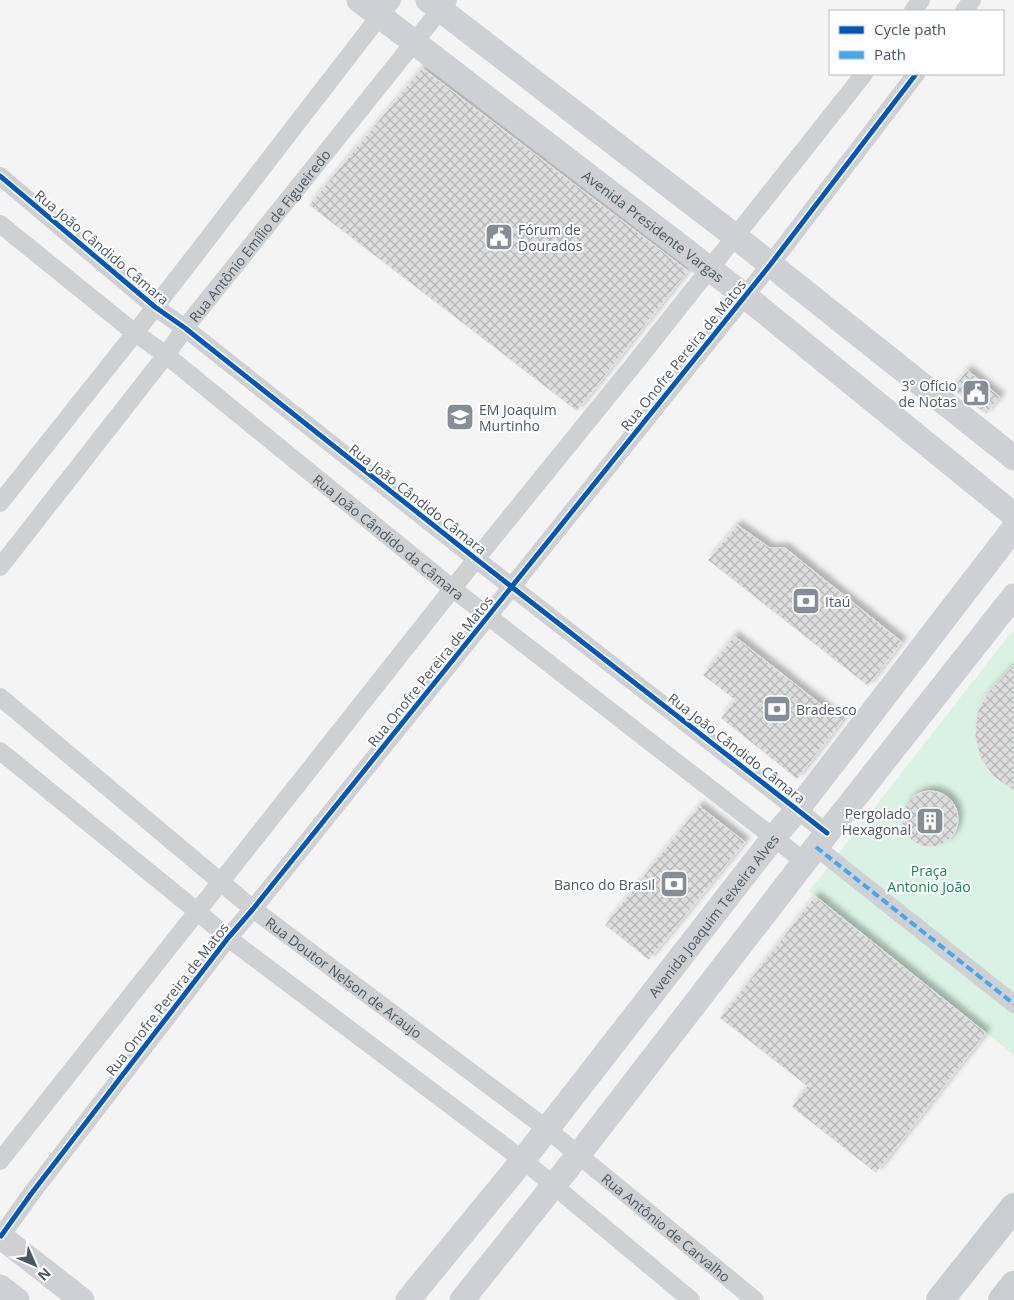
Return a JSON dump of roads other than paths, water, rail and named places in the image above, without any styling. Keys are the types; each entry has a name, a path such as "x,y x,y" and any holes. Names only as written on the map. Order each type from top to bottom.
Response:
{"main road":[{"name":"Avenida Presidente Vargas","path":"359,0 385,8 416,42 744,296 1014,515"},
{"path":"439,3 1014,458"},
{"name":"Avenida Joaquim Teixeira Alves","path":"408,1300 523,1160 774,837 798,810 1014,528"},
{"path":"462,1300 579,1154 816,847 1014,596"},
{"path":"940,1300 1014,1207"},
{"path":"0,1236 82,1300"},
{"path":"1002,1300 1014,1285"},
{"path":"0,1287 16,1300"}],"street":[{"path":"914,10 922,0"},
{"name":"Rua Antônio Emílio de Figueiredo","path":"0,567 166,355 185,328 416,42 439,3"},
{"path":"0,503 155,308 385,8"},
{"path":"0,1161 476,559 736,237 863,75"},
{"name":"Rua Onofre Pereira de Matos","path":"0,1236 228,938 770,266 915,75"},
{"name":"Rua João Cândido Câmara","path":"0,176 155,308 185,328 476,559 798,810 816,847 1014,1004"},
{"name":"Rua João Cândido da Câmara","path":"0,224 135,333 166,355 453,589 774,837 816,847"},
{"name":"Rua Doutor Nelson de Araujo","path":"0,697 253,908 579,1154"},
{"path":"0,751 228,938 523,1160 691,1300"},
{"name":"Rua Antônio de Carvalho","path":"579,1154 755,1300"}],"place":[{"name":"Fórum de Dourados","path":"499,237"},
{"name":"3° Ofício de Notas","path":"976,393"},
{"name":"EM Joaquim Murtinho","path":"460,417"},
{"name":"Itaú","path":"806,601"},
{"name":"Bradesco","path":"777,709"},
{"name":"Pergolado Hexagonal","path":"930,821"},
{"name":"Banco do Brasil","path":"674,884"}],"park label":[{"name":"Praça Antonio João","path":"929,878"}]}
